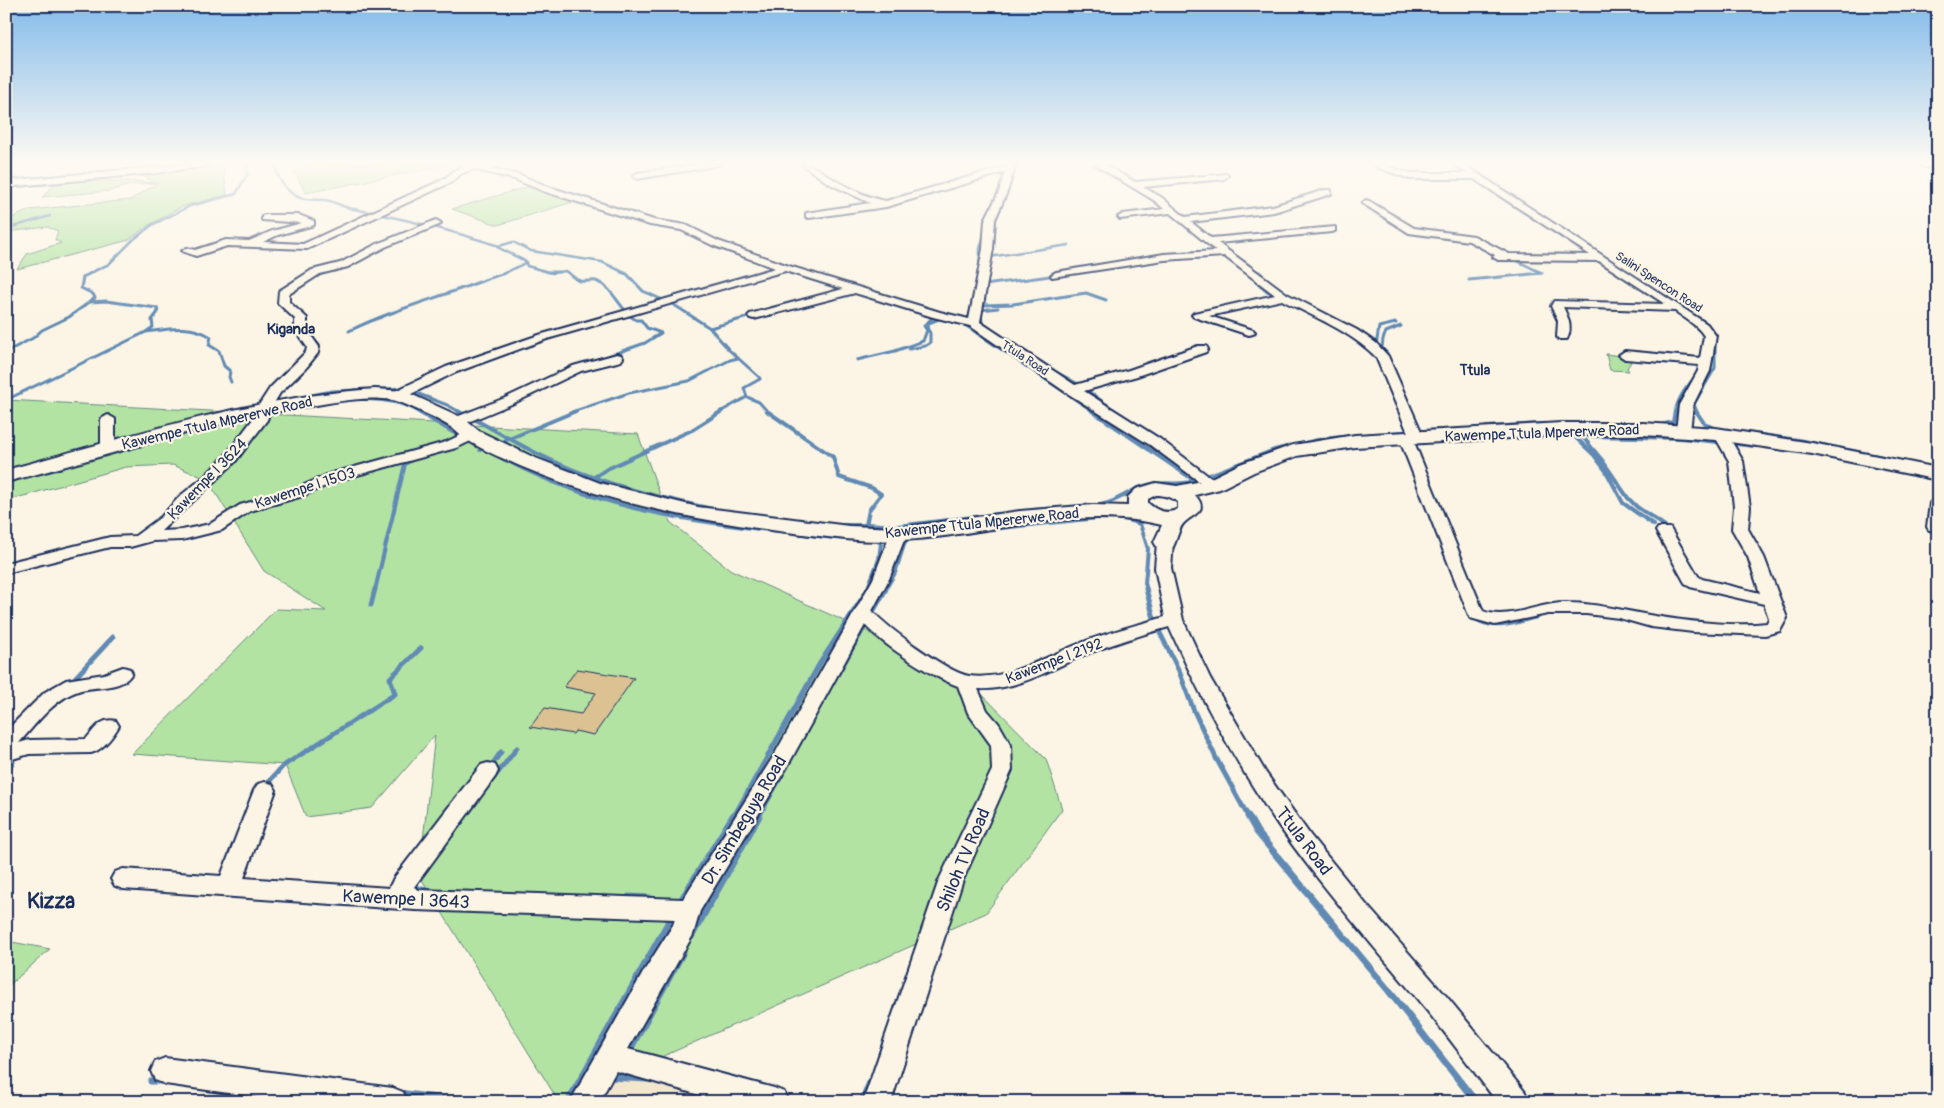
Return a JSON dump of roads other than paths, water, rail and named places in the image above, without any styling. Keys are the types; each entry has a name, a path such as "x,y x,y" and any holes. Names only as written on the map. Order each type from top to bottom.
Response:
{"street":[{"path":"187,251 196,253 226,243 304,247 371,216"},
{"path":"630,216 652,223 683,227 715,243 785,268 937,315 974,323 988,249 992,216"},
{"path":"1124,217 1133,216"},
{"path":"1179,216 1209,241 1283,296 1352,332 1372,346 1382,356 1412,438 1419,468 1446,540 1476,614 1480,616 1494,619 1509,618 1550,608 1597,609 1648,621 1688,627 1765,629 1774,627 1778,618 1773,601 1756,557 1740,529 1742,507 1736,461 1722,435"},
{"path":"1183,220 1222,216"},
{"path":"1387,216 1412,231 1471,238 1507,257"},
{"name":"Salini Spencon Road","path":"1537,216 1678,308 1708,331 1710,336 1704,371 1686,405 1683,431"},
{"path":"252,244 275,233 311,223 299,218 274,220 265,218"},
{"path":"264,408 274,391 312,353 313,347 301,330 301,318 284,304 283,293 316,272 349,263 382,245 432,224"},
{"path":"1209,241 1332,229"},
{"path":"1056,275 1164,257 1226,253"},
{"path":"1493,256 1601,258"},
{"path":"398,395 450,370 542,337 785,268"},
{"path":"754,316 854,290"},
{"path":"1249,332 1198,315 1283,296"},
{"path":"1563,337 1564,321 1557,306 1558,303 1678,308"},
{"name":"Ttula Road","path":"974,323 1072,390 1155,442 1211,485"},
{"path":"1072,390 1132,373 1202,349"},
{"path":"1625,355 1705,362"},
{"path":"456,422 517,397 559,374 579,366 617,358"},
{"name":"Kawempe Ttula Mpererwe Road","path":"6,476 264,408 354,395 398,395 456,422 472,435 526,461 593,487 630,498 698,513 768,524 849,533 898,535 1020,517 1163,507 1247,468 1293,451 1355,441 1575,429 1683,431 1722,435 1784,443 1938,474"},
{"name":"Kawempe I 3624","path":"139,540 166,520 185,499 209,480 230,459 260,420 264,408"},
{"path":"108,419 108,448"},
{"name":"Kawempe I 1503","path":"6,568 110,542 139,540 151,536 182,535 210,529 245,508 298,493 334,477 451,445 472,435"},
{"path":"1935,527 1938,502"},
{"name":"Ttula Road","path":"1163,507 1165,542 1163,568 1174,620 1202,678 1260,779 1302,841 1357,910 1438,1005 1515,1102"},
{"path":"1664,531 1691,579 1696,583 1773,601"},
{"name":"Dr. Simbeguya Road","path":"584,1102 684,928 689,909 780,762 881,579 898,535"},
{"name":"Kawempe I 2192","path":"863,612 881,631 931,663 966,682 999,682 1030,672 1090,646 1174,620"},
{"path":"6,742 52,697 73,685 108,680 123,673"},
{"name":"Shiloh TV Road","path":"877,1102 896,1050 951,880 1002,770 1001,745 992,728 978,712 966,682"},
{"path":"6,754 29,747 91,746 109,726"},
{"path":"415,900 400,891 402,885 488,771"},
{"path":"229,886 265,790"},
{"name":"Kawempe I 3643","path":"123,880 415,900 689,909"},
{"path":"611,1057 774,1102"},
{"path":"165,1071 393,1102"}],"waterway":[{"path":"6,229 50,216"},
{"path":"90,273 109,264 134,239 152,225 171,216"},
{"path":"385,216 499,246"},
{"path":"979,271 980,248 983,238"},
{"path":"704,241 717,248 757,261"},
{"path":"499,246 513,242 531,251 602,262 625,273"},
{"path":"989,257 1069,245"},
{"path":"499,246 497,247 527,262 507,272"},
{"path":"365,258 384,249"},
{"path":"1516,259 1513,259 1542,273"},
{"path":"1611,261 1620,267"},
{"path":"526,263 527,266 548,272"},
{"path":"1244,263 1260,273"},
{"path":"559,272 566,271 569,273"},
{"path":"6,352 33,338 42,330 69,317 95,298 93,294 81,288 83,277 93,272"},
{"path":"349,331 398,310 507,272"},
{"path":"548,272 559,272"},
{"path":"548,272 559,272"},
{"path":"567,272 575,279 596,281 606,287 626,311 622,313"},
{"path":"621,272 627,274 643,291 665,301 668,300"},
{"path":"1259,272 1273,285"},
{"path":"1469,280 1542,273"},
{"path":"1629,273 1660,293"},
{"path":"1249,274 1265,290 1278,297"},
{"path":"984,287 985,285 1057,275"},
{"path":"981,305 1013,304 1086,293 1106,300"},
{"path":"675,300 671,303 710,328"},
{"path":"90,302 106,301 157,308 158,312 152,320 153,327 146,332"},
{"path":"981,310 998,308"},
{"path":"981,310 982,324 990,329"},
{"path":"1687,311 1706,323 1715,334 1715,368 1694,404 1697,412"},
{"path":"460,412 411,391 490,357 627,314 636,320 641,320 647,328 661,333 645,343 557,374 511,398 468,412"},
{"path":"857,360 895,351 923,341 927,330 924,326 934,316 929,314"},
{"path":"710,328 755,315"},
{"path":"909,349 925,346 930,343 930,333 927,328 929,323 941,318 937,317"},
{"path":"962,323 1094,412"},
{"path":"1374,344 1376,346 1379,327 1396,323"},
{"path":"1396,378 1387,353 1382,348 1386,332 1401,326"},
{"path":"146,332 180,328 196,330 211,337 209,345 219,351 224,366 230,371 229,377 231,382"},
{"path":"710,328 738,358"},
{"path":"6,400 146,332"},
{"path":"294,378 306,368 316,355 319,345 311,337"},
{"path":"572,412 629,393 689,381 730,360 738,358"},
{"path":"738,358 760,379 744,388 747,397"},
{"path":"1047,367 1080,385 1084,384"},
{"path":"1675,412 1683,392 1697,375"},
{"path":"1387,380 1399,410"},
{"path":"1086,387 1084,388 1117,412"},
{"path":"275,402 332,391 405,388"},
{"path":"720,412 747,397"},
{"path":"747,397 759,402 767,411"},
{"path":"268,412 345,400 384,401 403,405 418,411"},
{"path":"276,411 264,413 254,434 240,447 229,462 207,485 192,496 166,523 152,534 180,534 215,526 253,502 288,494 346,471 424,452 461,437 418,411"},
{"path":"458,411 463,414 472,411"},
{"path":"509,439 576,411"},
{"path":"594,477 607,469 692,430 722,411"},
{"path":"767,411 833,457 839,477 872,488 881,494 869,510 866,525 839,525"},
{"path":"1092,411 1194,480"},
{"path":"1115,411 1156,438"},
{"path":"1661,425 1673,422 1675,411"},
{"path":"1696,411 1704,423 1715,429"},
{"path":"472,418 509,439"},
{"path":"1604,423 1629,423"},
{"path":"1486,427 1541,424"},
{"path":"1387,433 1464,429"},
{"path":"1740,432 1798,440 1883,457"},
{"path":"1032,510 1105,504 1147,485 1191,482 1274,450 1322,439 1352,436"},
{"path":"1582,436 1602,460 1628,498 1637,507 1665,526"},
{"path":"1589,436 1680,438 1755,446"},
{"path":"1575,437 1594,455 1606,471 1623,503 1654,525"},
{"path":"504,441 509,439"},
{"path":"509,439 573,470 594,477"},
{"path":"119,451 141,445"},
{"path":"480,450 485,448"},
{"path":"500,457 567,488 601,499 669,516 741,527 850,539"},
{"path":"375,590 405,464 415,458"},
{"path":"11,469 40,461"},
{"path":"28,476 57,469"},
{"path":"1920,476 1938,480"},
{"path":"594,477 654,496 717,510"},
{"path":"867,524 897,526 999,514"},
{"path":"991,529 1098,518"},
{"path":"1125,519 1140,524 1148,549 1145,583 1147,590"},
{"path":"885,590 895,573 905,542 914,537"},
{"path":"867,590 879,559 881,543 872,538"},
{"path":"371,605 375,589"},
{"path":"733,818 820,663 868,589"},
{"path":"837,675 886,589"},
{"path":"1146,589 1155,622 1151,623"},
{"path":"1474,617 1481,622 1497,625 1514,623 1538,616"},
{"path":"1153,630 1158,629 1179,671 1194,711 1216,758 1249,818"},
{"path":"72,681 113,637"},
{"path":"265,786 283,766 395,694 390,678 421,648"},
{"path":"493,779 517,748"},
{"path":"489,769 501,752"},
{"path":"6,770 13,762 8,757"},
{"path":"758,818 785,769"},
{"path":"680,902 733,816"},
{"path":"691,937 759,816"},
{"path":"1248,816 1257,832 1389,991 1476,1102"},
{"path":"412,888 431,891"},
{"path":"629,897 649,898"},
{"path":"568,1102 672,916"},
{"path":"628,1053 683,952"},
{"path":"608,1079 610,1077 647,1079"},
{"path":"862,1102 871,1080"},
{"path":"151,1081 164,1081"},
{"path":"399,1093 467,1102"}],"district":[{"name":"Kiganda","path":"291,329"},
{"name":"Ttula","path":"1475,370"},
{"name":"Kizza","path":"51,901"}]}
